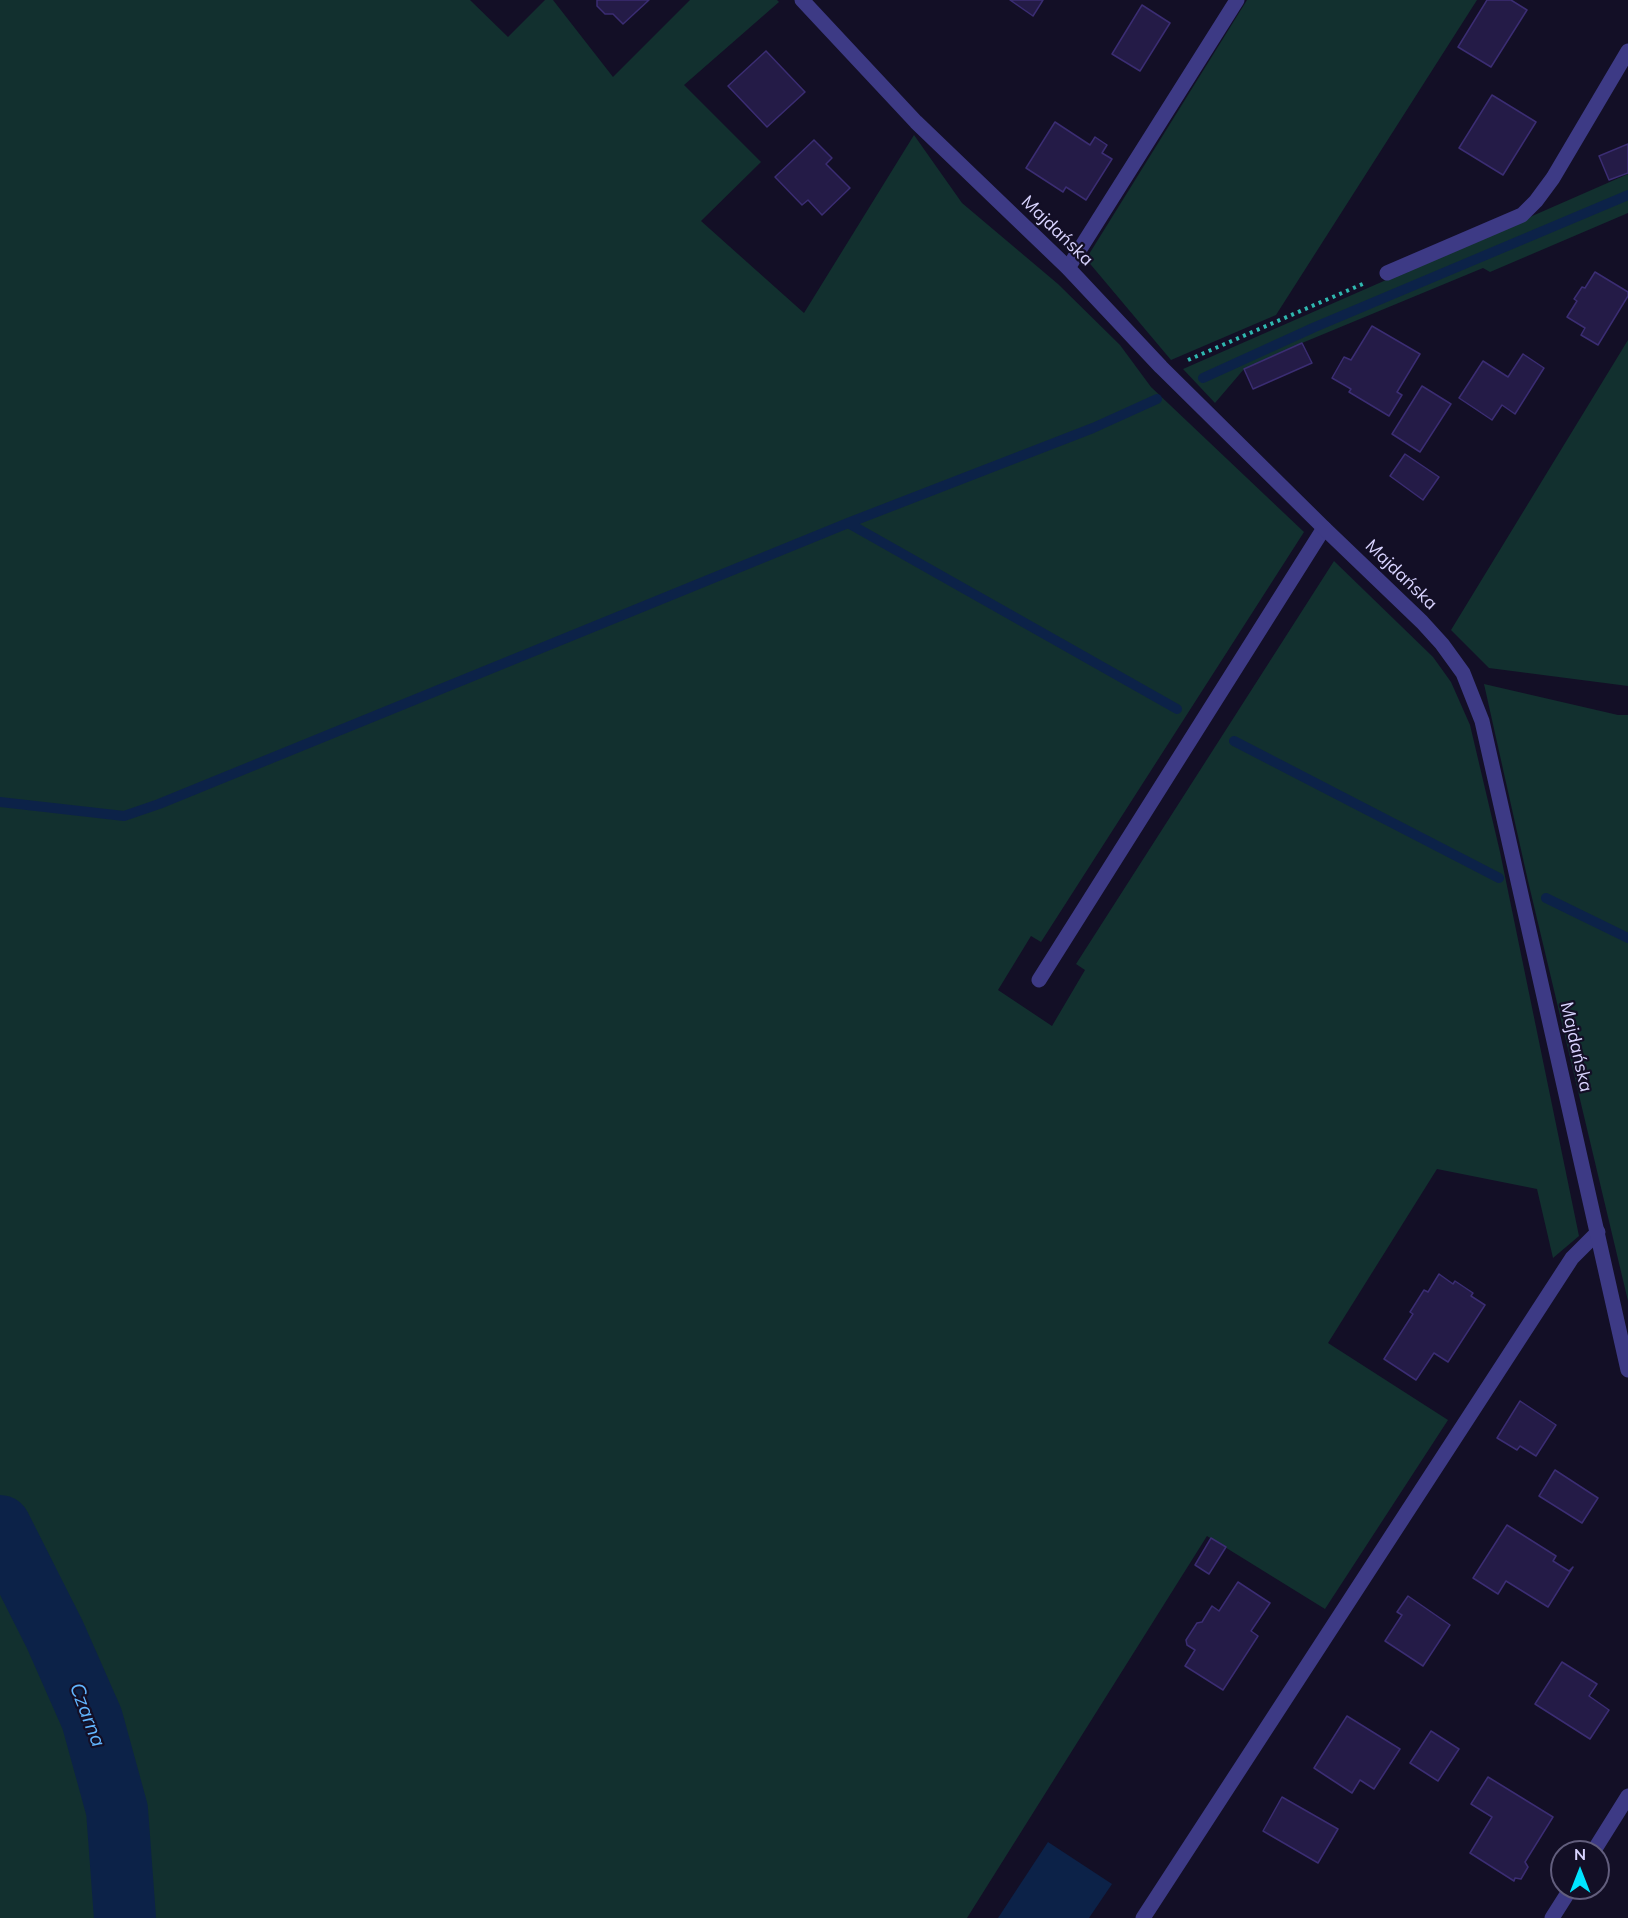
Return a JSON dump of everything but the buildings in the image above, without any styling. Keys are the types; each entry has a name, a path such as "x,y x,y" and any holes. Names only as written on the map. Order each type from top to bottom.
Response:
{"street":[{"name":"Majdańska","path":"802,0 916,122 1068,268 1161,367 1422,622 1442,644 1463,673 1482,721 1628,1370"},
{"path":"1068,268 1237,0"},
{"path":"1387,273 1522,215 1553,178 1628,51"},
{"path":"1039,980 1324,528"},
{"path":"1143,1918 1572,1258 1598,1232"},
{"path":"1600,1840 1628,1796"},
{"path":"1552,1918 1563,1900"}],"path":[{"path":"1161,367 1186,362 1387,273"}],"green space":[{"path":"0,0 470,0 508,37 545,0 553,0 613,77 690,0 777,0 779,2 684,85 761,162 701,221 804,313 914,135 962,203 1058,284 1120,345 1151,387 1304,532 1041,942 1031,936 998,990 1052,1026 1085,970 1076,964 1334,561 1433,657 1451,682 1470,725 1500,852 1579,1236 1553,1258 1537,1189 1437,1169 1328,1343 1448,1420 1325,1609 1207,1536 967,1918 0,1918"},
{"path":"1247,0 1477,0 1276,315 1171,360 1086,259"},
{"path":"1628,174 1628,213 1490,272 1483,268 1244,369 1215,403 1183,369"},
{"path":"1628,340 1628,686 1489,668 1451,630"},
{"path":"1484,684 1618,715 1628,715 1628,1301 1528,881"}],"water":[{"path":"1048,1842 1112,1884 1089,1918 998,1918"}],"waterway":[{"path":"1203,378 1315,327 1628,195"},
{"path":"0,802 124,816 159,804 848,523 1093,428 1157,399"},
{"path":"848,523 1177,709"},
{"path":"1234,741 1499,878"},
{"path":"1546,898 1628,938"},
{"name":"Czarna","path":"0,1526 55,1635 92,1719 117,1810 125,1918"}]}
